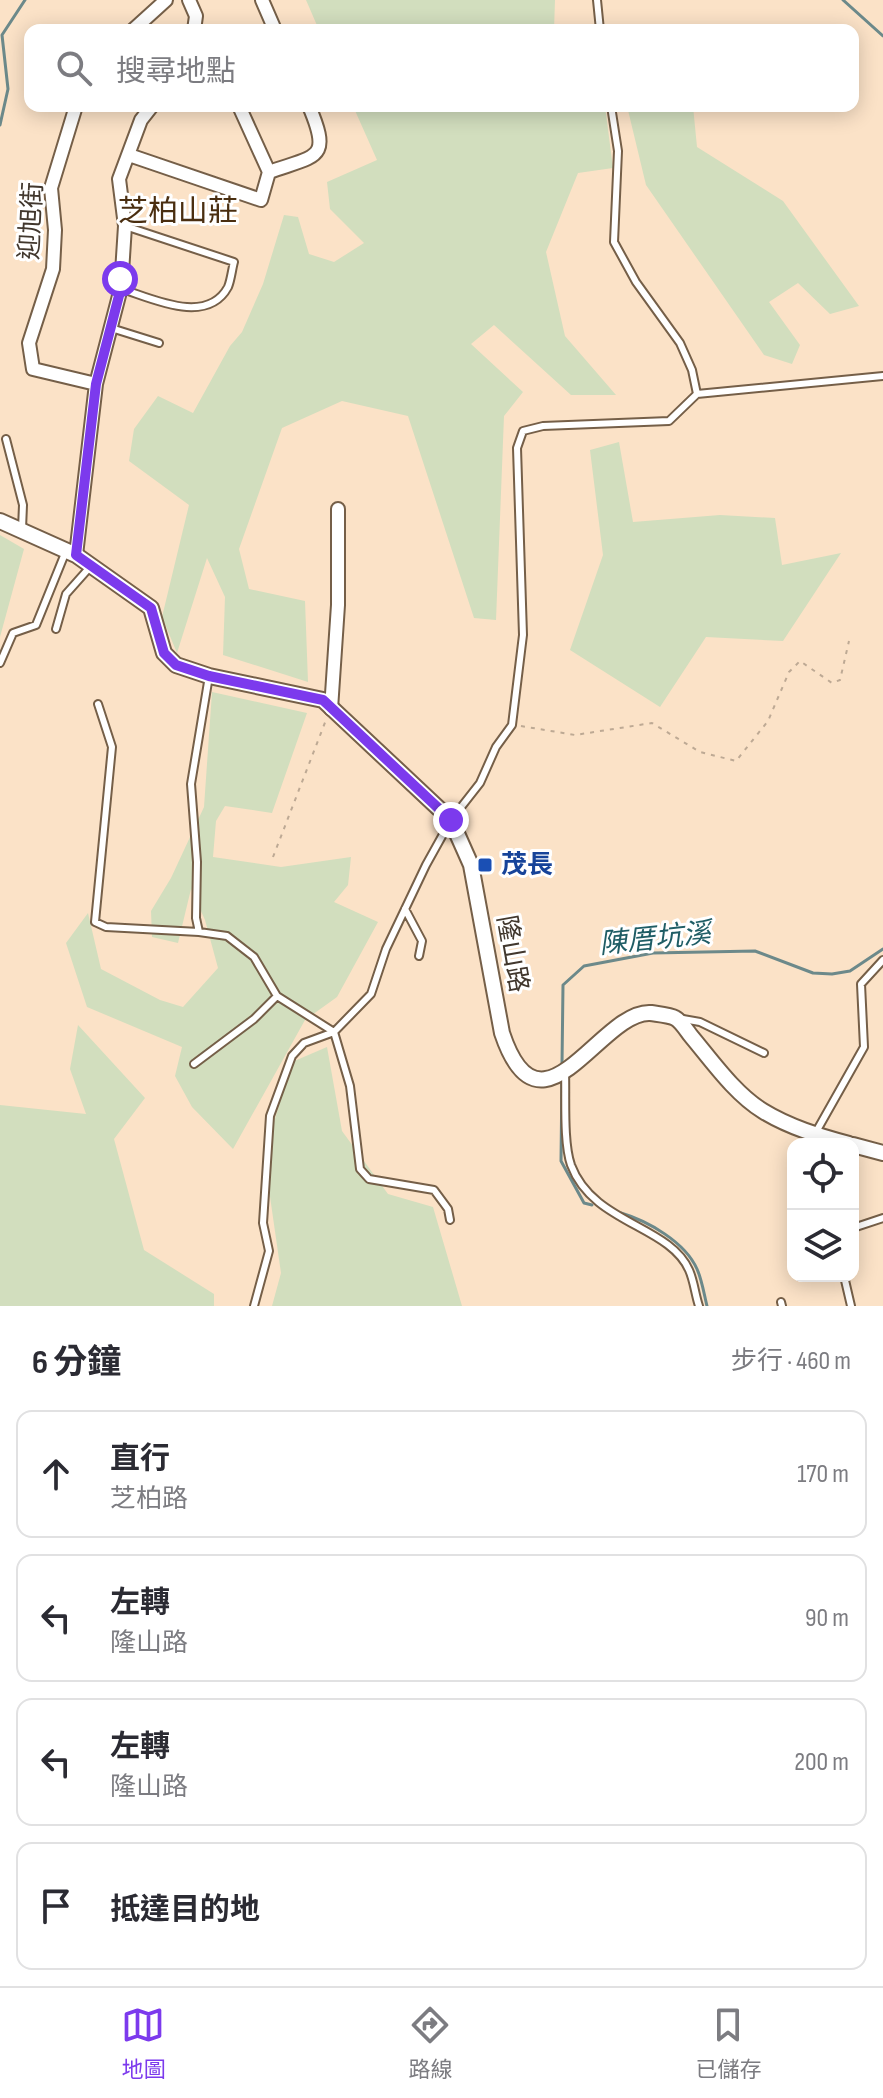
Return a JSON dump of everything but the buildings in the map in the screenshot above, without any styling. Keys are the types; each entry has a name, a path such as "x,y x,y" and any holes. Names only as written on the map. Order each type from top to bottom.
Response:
{"street":[{"path":"140,24 166,0"},
{"path":"189,0 200,24"},
{"path":"262,0 272,24"},
{"path":"195,24 196,16"},
{"name":"迎旭街","path":"74,112 51,188 55,230 53,269 29,343 33,369 96,384"},
{"path":"71,553 96,384 121,288 125,226 119,179 141,120 147,112"},
{"path":"129,155 261,200 269,172 242,112"},
{"path":"269,172 315,155 321,147 322,136 312,112"},
{"path":"331,709 338,605 338,509"},
{"name":"隆山路","path":"0,521 71,553 151,608 164,653 176,665 209,676 323,700 451,820 471,865 509,1053 522,1071 542,1079 563,1072"},
{"path":"563,1072 630,1016 648,1013 675,1018 730,1082 761,1110 825,1138"},
{"path":"859,1147 883,1153"}],"lane":[{"path":"597,0 599,24"},
{"path":"612,112 618,151 614,242 636,282 680,343 692,370 697,394"},
{"path":"121,288 183,309 210,301 227,288 234,262 125,226"},
{"path":"111,328 159,343"},
{"path":"254,1306 269,1251 263,1223 270,1116 292,1056 304,1043 334,1032 371,994 405,909 451,820 480,783 496,747 512,725 523,635 517,448 523,431 543,426 669,421 697,394 883,376"},
{"path":"6,439 23,505 22,531"},
{"path":"0,663 13,633 36,625 71,553"},
{"path":"56,629 66,594 91,566"},
{"path":"199,932 191,784 209,676"},
{"path":"98,704 112,747 95,922 106,927 227,936 254,957 277,996 334,1032 350,1086 360,1169 369,1179 434,1190 448,1209 450,1220"},
{"path":"405,909 422,941 419,956"},
{"path":"814,1135 864,1047 861,984 883,960"},
{"path":"194,1064 254,1019 277,996"},
{"path":"675,1018 700,1022 764,1053"},
{"path":"563,1072 570,1161 580,1183 613,1215 668,1246 688,1268 699,1306"},
{"path":"859,1226 883,1218"},
{"path":"845,1282 851,1306"}],"path":[{"path":"512,725 575,735 652,723 700,752 736,761 768,721 789,672 800,661 816,668 832,683 840,680 849,641"},
{"path":"273,857 314,744 331,709"}],"green space":[{"path":"306,0 555,0 554,24 316,24"},
{"path":"356,112 606,112 613,168 578,173 546,252 565,336 616,395 571,395 494,325 471,344 523,392 504,416 496,620 474,618 408,416 342,401 282,428 239,549 249,589 305,601 308,682 223,655 225,597 207,558 177,653 162,617 189,505 129,461 134,429 158,396 193,413 230,346 242,332 263,284 284,215 298,217 309,254 334,262 364,243 330,209 327,182 377,160"},
{"path":"628,112 694,112 697,147 783,201 859,306 830,314 798,283 769,302 800,345 792,364 764,355 646,185"},
{"path":"619,442 633,522 720,515 775,518 782,565 841,553 783,641 706,637 660,707 570,650 603,555 590,450"},
{"path":"0,535 24,549 0,637"},
{"path":"212,692 307,713 272,813 225,806 216,821 213,857 281,867 351,857 348,885 334,902 378,922 337,997 305,1020 233,1149 192,1107 175,1076 182,1047 87,1007 66,943 88,913 101,969 160,1000 183,1007 218,968 205,920 191,889 178,943 152,937 151,911 171,878 204,807"},
{"path":"78,1025 145,1098 114,1139 144,1250 214,1294 214,1306 0,1306 0,1105 86,1114 70,1069"},
{"path":"327,1047 342,1131 388,1194 433,1207 462,1306 272,1306 281,1273 264,1155 292,1062"}],"waterway":[{"path":"0,125 8,89 2,35 25,0"},
{"name":"陳厝坑溪","path":"843,0 883,36"},
{"name":"陳厝坑溪","path":"562,1065 563,985 584,966 653,953 755,951 813,973 832,974 850,971 883,949"},
{"name":"陳厝坑溪","path":"562,1076 561,1161 584,1203 592,1205"},
{"name":"陳厝坑溪","path":"621,1213 654,1227 684,1250 697,1269 707,1306"}],"place":[{"name":"茂長","path":"485,865"}],"district":[{"name":"芝柏山莊","path":"178,212"}],"route":[{"path":"120,279 121,288 96,384 76,555 151,608 164,653 176,665 209,676 323,700 379,756 451,820"}]}
